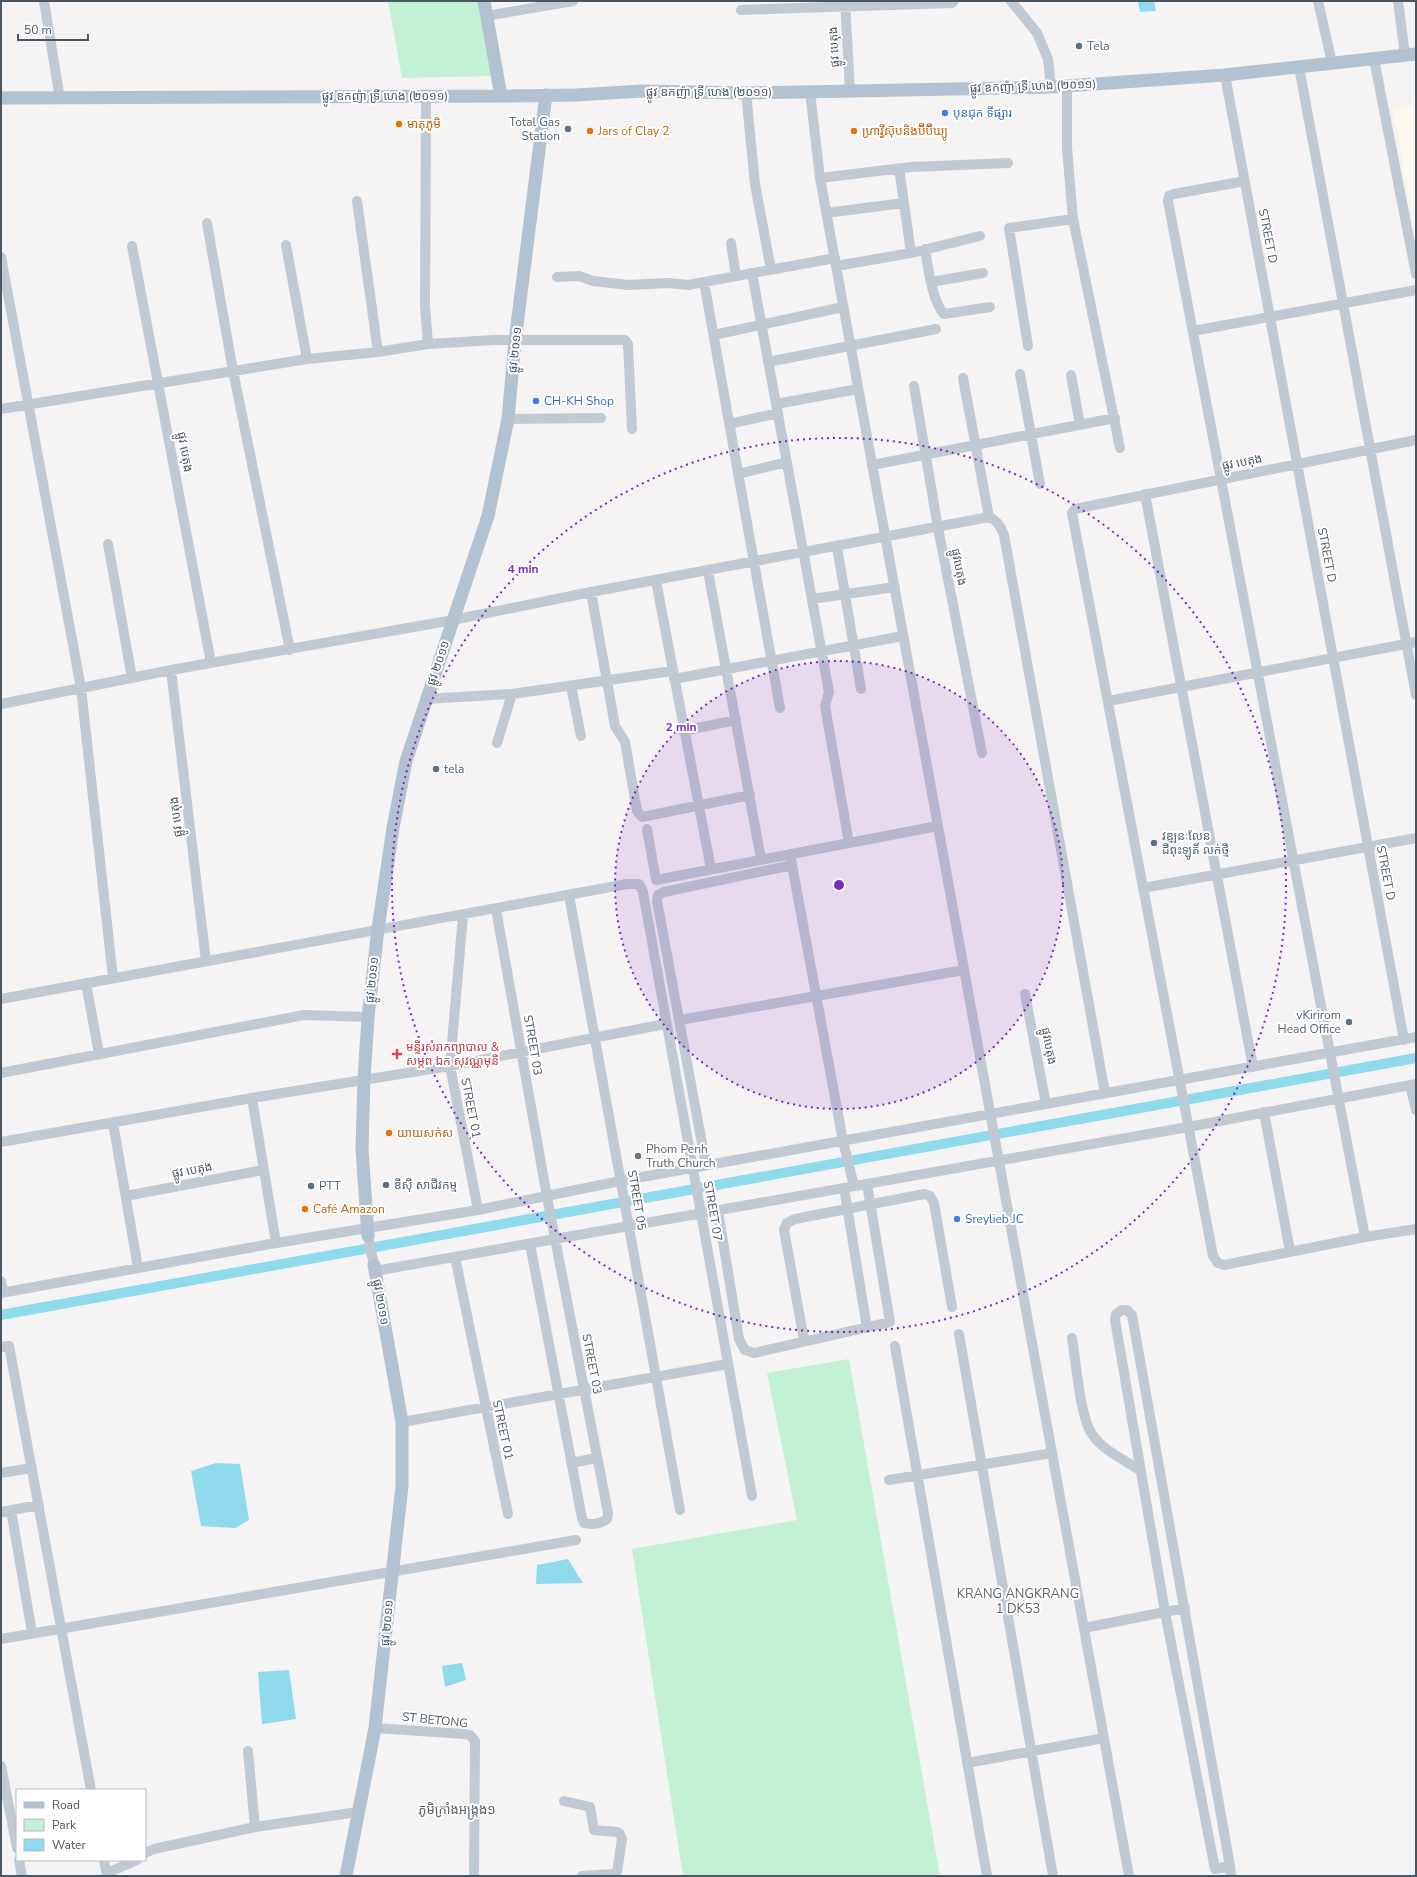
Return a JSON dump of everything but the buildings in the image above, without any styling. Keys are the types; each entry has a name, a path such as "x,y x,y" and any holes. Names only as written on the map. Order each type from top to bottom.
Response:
{"main road":[{"path":"484,1 501,96"},
{"name":"ផ្លូវ ឧកញ៉ា ទ្រី ហេង (២០១១)","path":"1,98 60,99 501,96 642,92 746,93 1051,87 1225,75 1411,55"},
{"name":"ផ្លូវ ២០១១","path":"368,1232 362,1149 364,1079 368,1017 378,929 393,828 406,761 488,516 508,419 515,341 546,95"},
{"name":"ផ្លូវ ២០១១","path":"346,1876 375,1728 402,1486 402,1422 374,1268"}],"street":[{"path":"44,1 60,99"},
{"path":"486,16 573,1"},
{"path":"741,10 769,5 952,4 954,1"},
{"path":"1011,1 1036,33 1048,59 1051,87"},
{"path":"1318,1 1332,63"},
{"path":"1398,1 1411,55"},
{"name":"ផ្លូវ បេតុង","path":"845,4 850,91"},
{"path":"1374,59 1416,274"},
{"path":"1299,67 1370,449 1411,643 1416,695"},
{"name":"STREET D","path":"1225,75 1404,1040"},
{"path":"1067,86 1067,148 1073,219 1120,448"},
{"path":"810,92 820,178 826,213 1129,1876"},
{"path":"746,93 755,184 771,270"},
{"path":"426,96 425,306 428,344"},
{"path":"820,178 899,168 1008,164"},
{"path":"899,168 911,252"},
{"path":"1245,181 1168,196 1168,202 1222,479 1365,1237"},
{"path":"357,201 378,352"},
{"path":"826,213 904,202"},
{"path":"1028,346 1008,228 1073,219"},
{"path":"207,223 233,371 290,650"},
{"path":"557,277 579,276 593,281 628,285 668,283 688,285 771,270 911,252 980,236"},
{"path":"731,243 736,276"},
{"path":"286,245 307,359"},
{"name":"ផ្លូវ បេតុង","path":"132,246 159,382 211,663"},
{"path":"925,249 931,282 940,310 944,314 990,307"},
{"path":"1,262 80,688 113,978"},
{"path":"752,273 829,692 825,706 849,843"},
{"path":"931,282 983,273"},
{"path":"704,282 780,708"},
{"path":"1193,331 1416,290"},
{"path":"714,335 844,307"},
{"path":"768,362 936,329"},
{"path":"1,409 307,359 378,352 428,344 494,340 627,340 632,429"},
{"path":"1020,374 1040,484"},
{"path":"1071,376 1080,425"},
{"path":"963,378 989,517"},
{"name":"ផ្លូវបេតុង","path":"914,386 927,455 938,528 982,752"},
{"path":"730,424 777,409 858,389"},
{"path":"508,419 601,418"},
{"path":"872,465 1115,418"},
{"name":"ផ្លូវ បេតុង","path":"1108,701 1073,510 1145,494 1416,440"},
{"path":"738,474 787,462"},
{"path":"1145,494 1253,1067"},
{"path":"1,704 172,670 453,620 591,592 754,563 989,517 1000,525 1004,535 1105,1093"},
{"path":"108,544 132,678"},
{"path":"838,547 861,689"},
{"path":"708,571 761,859"},
{"path":"656,581 697,806 711,869"},
{"path":"812,599 894,587"},
{"path":"591,592 615,726 625,742 637,811 639,815 642,817 750,795"},
{"path":"426,699 512,694 606,681 726,670 903,636"},
{"path":"1411,643 1108,701 1213,1256 1218,1263 1224,1265 1290,1251 1416,1229"},
{"name":"ផ្លូវ បេតុង","path":"172,670 206,961"},
{"path":"571,686 581,736"},
{"path":"497,743 512,694"},
{"path":"683,731 736,720"},
{"path":"647,829 656,880 938,826"},
{"path":"1143,888 1416,838"},
{"path":"790,854 844,1145 850,1184 847,1209 866,1328"},
{"path":"706,1165 657,901 658,895 664,892 792,865"},
{"name":"STREET 07","path":"569,895 627,884 639,884 642,892 752,1496"},
{"path":"1,999 569,895"},
{"name":"STREET 05","path":"569,895 680,1510"},
{"name":"STREET 03","path":"496,909 554,1238 608,1513 607,1519 603,1522 590,1525 584,1523 582,1518 530,1244"},
{"name":"STREET 01","path":"463,915 450,1066 478,1210"},
{"path":"680,1020 964,970"},
{"path":"86,983 99,1054"},
{"name":"ផ្លូវបេតុង","path":"1025,994 1046,1104"},
{"path":"1,1073 304,1015 368,1017"},
{"path":"1,1142 364,1079 450,1066 665,1024"},
{"path":"1,1281 2,1292 276,1243 368,1232 478,1210 693,1171 706,1165 844,1145 991,1119 1046,1104 1105,1093 1180,1083 1253,1067 1331,1055 1416,1037"},
{"path":"374,1268 455,1257 530,1244 699,1209 718,1211 850,1184 867,1184 998,1157 1187,1123 1264,1112 1338,1096 1413,1084 1416,1110"},
{"path":"252,1098 276,1243"},
{"path":"1264,1112 1290,1251"},
{"path":"113,1123 138,1268"},
{"name":"ផ្លូវ បេតុង","path":"126,1196 263,1170"},
{"path":"718,1211 739,1338 745,1350 754,1353 804,1340 887,1324 890,1318 867,1184"},
{"path":"804,1340 784,1230 787,1223 795,1219 924,1194 930,1196 934,1203 952,1307"},
{"name":"ផ្លូវ ២០១១","path":"368,1232 374,1268"},
{"name":"STREET 01","path":"455,1257 508,1514"},
{"path":"1122,1310 1127,1310 1132,1315 1185,1608 1230,1871 1216,1872 1165,1612 1115,1320 1116,1314 1122,1310"},
{"path":"959,1334 1053,1876"},
{"path":"1072,1338 1085,1421 1088,1428 1092,1435 1105,1448 1141,1471"},
{"path":"1,1347 9,1346 91,1789"},
{"path":"895,1346 987,1876"},
{"path":"402,1422 728,1364"},
{"path":"889,1480 1052,1453"},
{"path":"571,1463 597,1458"},
{"path":"1,1473 32,1468"},
{"path":"32,1633 6,1511 39,1505"},
{"path":"1,1638 576,1540"},
{"path":"1084,1628 1185,1608"},
{"name":"ST BETONG","path":"375,1728 464,1734 470,1735 475,1741 474,1876"},
{"path":"967,1762 1104,1738"},
{"path":"248,1751 255,1827"},
{"path":"1,1766 16,1843"},
{"path":"564,1801 590,1807 594,1830 617,1832 620,1834 622,1839 618,1872 582,1876"},
{"path":"146,1853 154,1849 255,1827 358,1812"},
{"path":"19,1861 22,1876"},
{"path":"104,1861 107,1875 135,1861"}],"shaded area":[{"path":"1416,106 1416,233 1393,110"}],"green space":[{"path":"388,1 478,1 491,76 402,78"},
{"path":"849,1359 940,1876 683,1876 632,1549 797,1520 767,1373"}],"water":[{"path":"1138,1 1154,1 1156,11 1140,12"},
{"path":"216,1463 240,1464 249,1520 235,1528 201,1526 191,1471"},
{"path":"568,1559 583,1583 536,1584 537,1565"},
{"path":"462,1663 466,1680 445,1687 442,1666"},
{"path":"289,1670 296,1719 262,1724 258,1672"}],"waterway":[{"path":"1,1315 1416,1058"}],"place":[{"name":"Tela","path":"1079,46"},
{"name":"បុនជុក ទីផ្សារ","path":"945,113"},
{"name":"មាតុភូមិ","path":"399,124"},
{"name":"Total Gas Station","path":"568,129"},
{"name":"Jars of Clay 2","path":"590,131"},
{"name":"ហ្រាវ្វីស៊ុបនិងប៊ីប៊ីឃ្យូ","path":"854,131"},
{"name":"CH-KH Shop","path":"536,401"},
{"name":"tela","path":"436,769"},
{"name":"វឌ្ឍនៈលែន ដីពុះឡូតិ៍ លក់ថ្មី","path":"1154,843"},
{"name":"vKirirom Head Office","path":"1349,1022"},
{"name":"មន្ទីរសំរាកព្យាបាល & សម្ភព ឯក សុវណ្ណមុនី","path":"397,1054"},
{"name":"យាយសក់ស","path":"389,1133"},
{"name":"Phom Penh Truth Church","path":"638,1156"},
{"name":"ឌីស៊ី សាជីវកម្ម","path":"386,1185"},
{"name":"PTT","path":"311,1186"},
{"name":"Café Amazon","path":"305,1209"},
{"name":"Sreylieb JC","path":"957,1219"}],"district":[{"name":"KRANG ANGKRANG 1 DK53","path":"1018,1600"},
{"name":"ភូមិក្រាំងអង្រ្កង១","path":"457,1809"}]}
